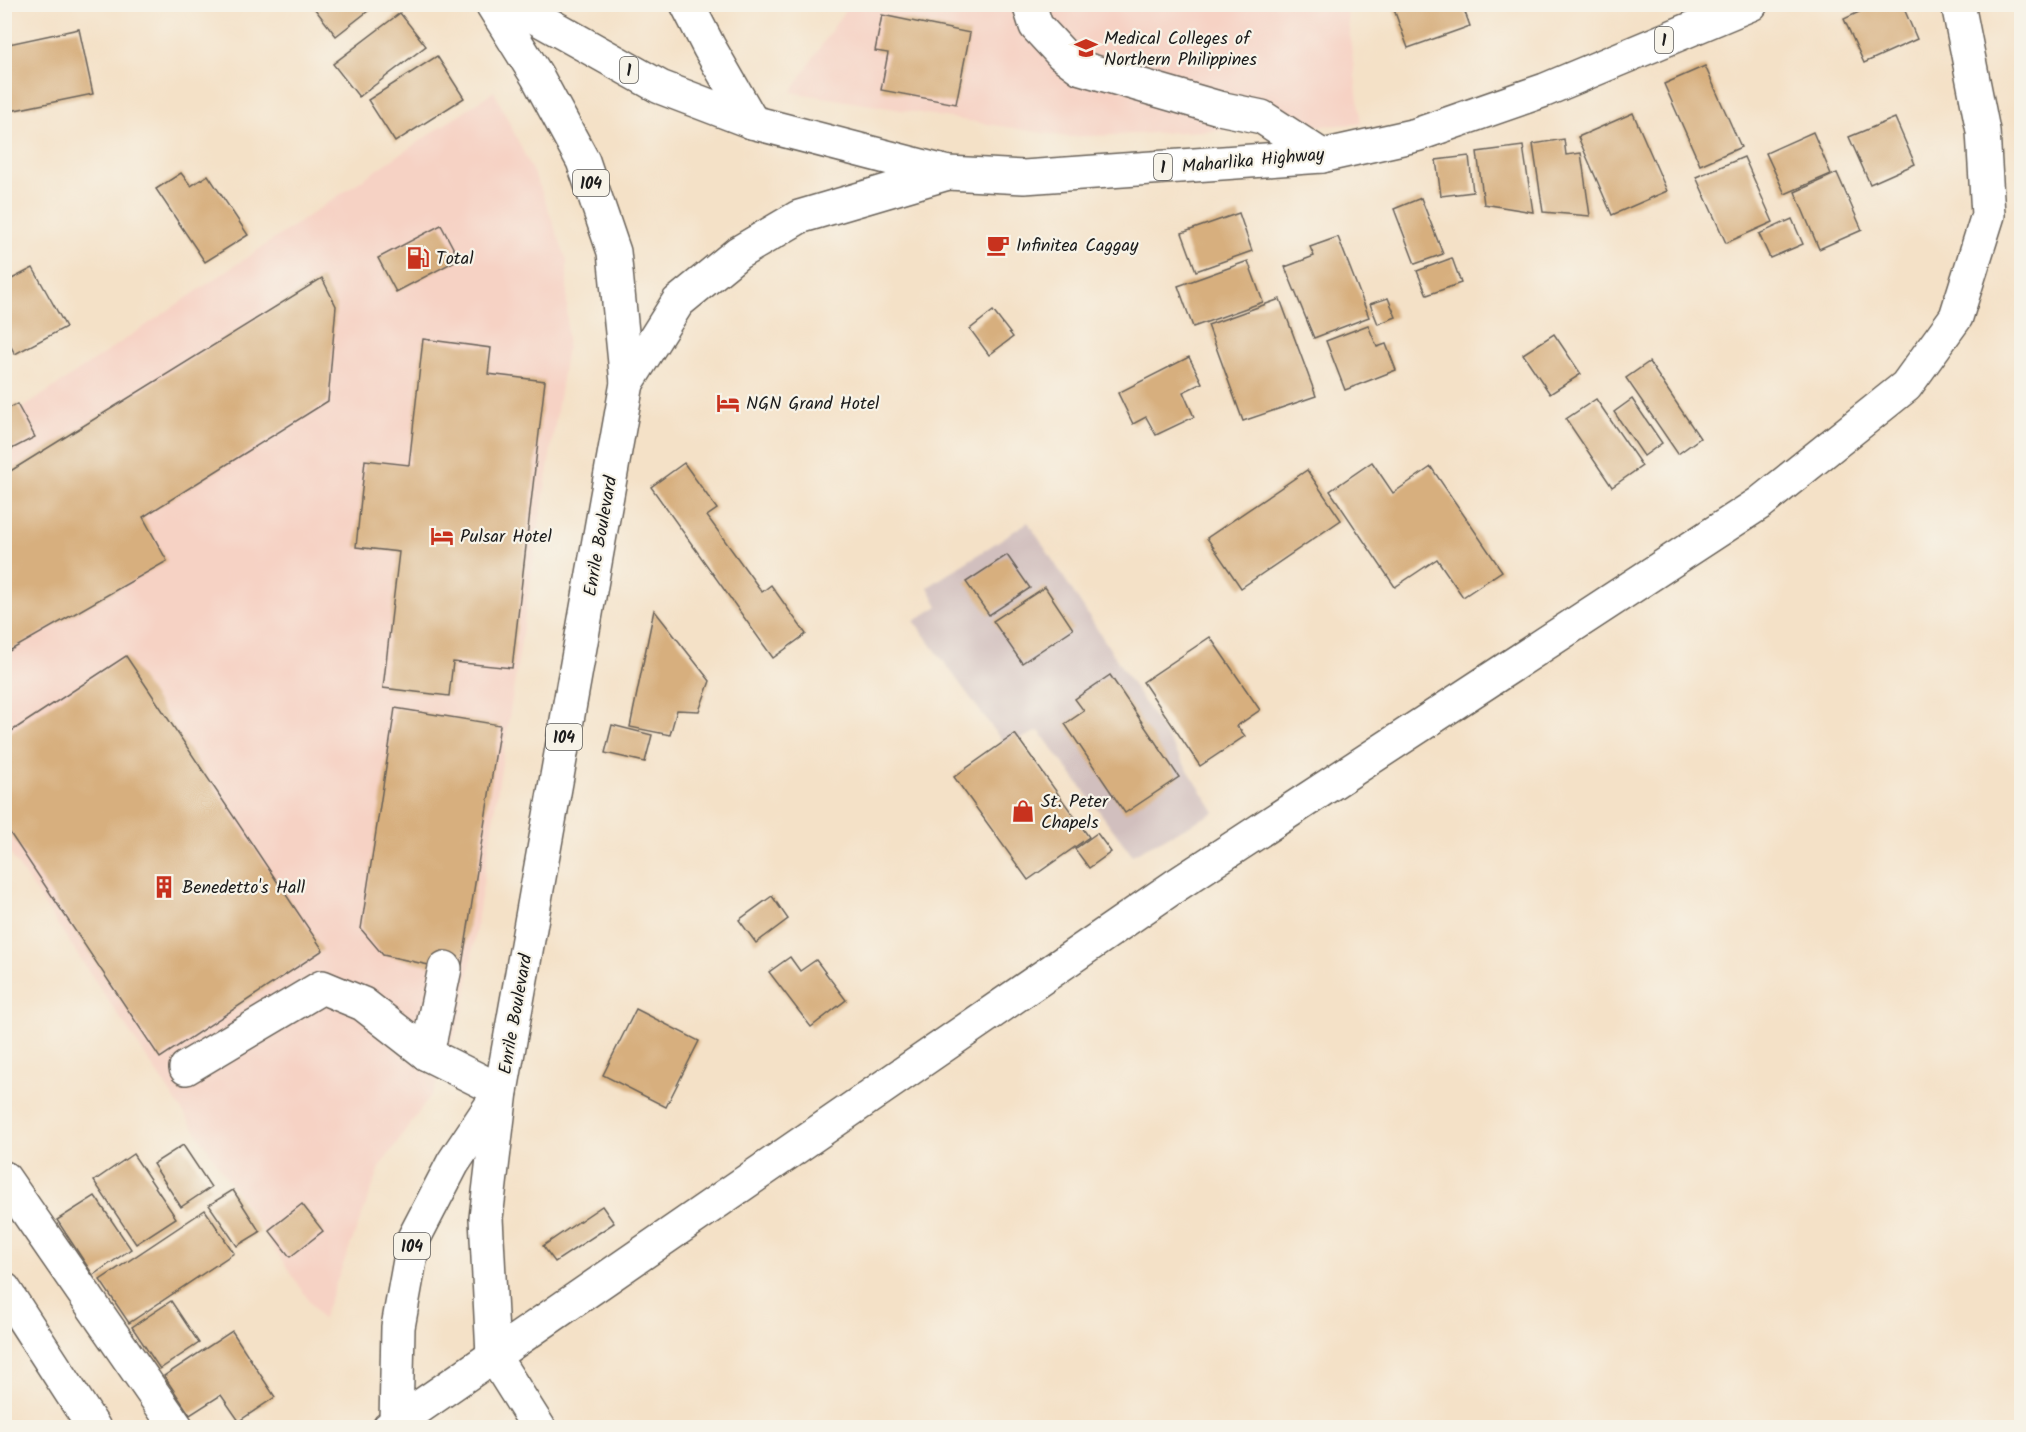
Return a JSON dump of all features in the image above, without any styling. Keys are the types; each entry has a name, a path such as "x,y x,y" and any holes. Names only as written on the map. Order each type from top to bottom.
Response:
{"main road":[{"name":"Enrile Boulevard","path":"492,4 537,76 583,161 614,252 627,383 501,1091 486,1218 493,1355 539,1428"},
{"name":"Maharlika Highway","path":"512,4 660,87 752,122 948,173 1024,177 1322,156 1416,135 1545,90 1751,4"},
{"path":"687,4 752,122"},
{"path":"1029,4 1036,26 1062,54 1081,68 1219,108 1262,117 1322,156"},
{"path":"394,1426 493,1355 1175,886 1760,503 1906,386 1956,316 1988,215 1983,131 1958,4"},
{"name":"104","path":"627,383 678,303 738,253 799,217 948,173"},
{"path":"427,1054 446,968"},
{"path":"186,1068 322,987 363,1004 427,1054 501,1091"},
{"name":"Enrile Boulevard","path":"394,1426 398,1327 414,1238 453,1163 501,1091"},
{"path":"4,1178 177,1428"},
{"path":"4,1289 94,1428"}],"shaded area":[{"name":"Medical Colleges of Northern Philippines","path":"848,5 1346,5 1361,124 1067,137 791,92"},
{"path":"494,91 540,187 567,261 567,347 463,1012 434,1091 381,1165 322,1320 5,846 4,421"},
{"path":"1028,522 1215,812 1132,855 1039,731 1005,745 914,621 938,606 928,587"}],"building":[{"path":"311,4 377,4 336,36"},
{"path":"1392,4 1462,4 1470,26 1408,48"},
{"path":"1876,4 1902,4 1917,39 1864,63 1844,19"},
{"path":"400,13 426,46 359,97 333,64"},
{"path":"882,15 970,33 956,104 881,90 888,53 875,51"},
{"path":"79,29 93,94 10,111 4,85 4,45"},
{"path":"437,56 464,98 395,142 368,100"},
{"path":"1705,66 1741,147 1700,165 1664,84"},
{"path":"1633,113 1667,191 1612,215 1578,137"},
{"path":"1895,118 1915,164 1870,184 1849,137"},
{"path":"1813,132 1831,174 1785,194 1766,153"},
{"path":"1564,139 1566,155 1581,153 1590,216 1543,212 1533,144"},
{"path":"1523,146 1533,212 1484,204 1477,152"},
{"path":"1469,156 1473,192 1441,196 1436,160"},
{"path":"1744,157 1773,222 1726,243 1696,177"},
{"path":"181,173 191,186 208,175 248,235 205,262 156,189"},
{"path":"1837,173 1862,230 1819,249 1795,192"},
{"path":"1421,198 1443,254 1415,264 1394,209"},
{"path":"1239,213 1252,251 1196,271 1182,233"},
{"path":"1792,219 1803,244 1770,258 1759,234"},
{"name":"Total","path":"441,225 459,259 396,292 378,258"},
{"path":"1338,237 1369,317 1314,338 1285,267 1314,256 1310,247"},
{"path":"1452,258 1461,283 1427,295 1417,271"},
{"path":"1248,261 1263,302 1193,327 1178,286"},
{"path":"33,268 66,327 15,354 4,334 4,283"},
{"path":"322,278 336,306 328,401 143,517 167,561 4,654 4,475"},
{"path":"1388,298 1396,317 1378,324 1370,304"},
{"path":"1280,299 1316,396 1243,421 1208,325"},
{"path":"993,311 1013,337 989,355 970,329"},
{"path":"1368,325 1377,347 1386,344 1396,370 1345,390 1326,341"},
{"path":"1554,334 1581,374 1550,394 1523,354"},
{"path":"423,339 491,348 488,374 545,381 512,668 453,662 449,696 383,688 399,552 356,547 365,460 409,465"},
{"path":"1189,357 1202,383 1183,392 1194,417 1156,435 1146,417 1133,424 1118,393"},
{"path":"1649,362 1700,438 1678,454 1626,378"},
{"path":"1596,399 1642,466 1612,487 1566,419"},
{"path":"1632,399 1662,443 1644,456 1614,412"},
{"path":"17,404 35,437 4,453 4,411"},
{"path":"1372,462 1393,493 1431,467 1502,571 1463,597 1437,559 1395,587 1330,491"},
{"path":"684,463 717,509 707,516 762,592 771,585 806,634 773,658 651,487"},
{"path":"1307,470 1341,520 1241,588 1207,538"},
{"path":"1007,555 1030,588 989,615 966,582"},
{"path":"1045,587 1073,629 1022,663 993,621"},
{"path":"654,610 710,681 699,711 677,710 670,735 630,727"},
{"path":"1210,637 1260,710 1237,726 1245,736 1200,766 1143,682"},
{"name":"Benedetto's Hall","path":"126,656 323,950 160,1058 4,824 4,736"},
{"path":"1110,675 1179,777 1125,813 1065,724 1084,711 1075,699"},
{"path":"395,708 500,725 461,972 383,955 361,929"},
{"path":"612,725 652,735 645,762 605,753"},
{"path":"1015,734 1089,837 1028,880 954,777"},
{"path":"1097,833 1111,852 1089,868 1075,849"},
{"path":"772,896 788,919 756,943 739,920"},
{"path":"790,957 800,971 816,960 846,1000 811,1027 769,972"},
{"path":"636,1009 699,1041 666,1107 603,1075"},
{"path":"183,1145 211,1187 181,1207 153,1164"},
{"path":"133,1154 176,1218 136,1244 94,1181"},
{"path":"233,1190 260,1232 237,1246 209,1205"},
{"path":"95,1196 131,1249 93,1275 57,1220"},
{"path":"302,1204 323,1231 290,1257 269,1230"},
{"path":"602,1206 614,1223 555,1262 543,1246"},
{"path":"205,1210 234,1253 129,1323 100,1280"},
{"path":"171,1301 199,1343 160,1369 132,1327"},
{"path":"232,1331 275,1397 239,1421 221,1395 190,1415 164,1376"}],"place":[{"name":"Medical Colleges of Northern Philippines","path":"1086,48"},
{"name":"Infinitea Caggay","path":"998,245"},
{"name":"Total","path":"418,258"},
{"name":"NGN Grand Hotel","path":"728,403"},
{"name":"Pulsar Hotel","path":"442,536"},
{"name":"St. Peter Chapels","path":"1023,811"},
{"name":"Benedetto's Hall","path":"164,887"}]}
